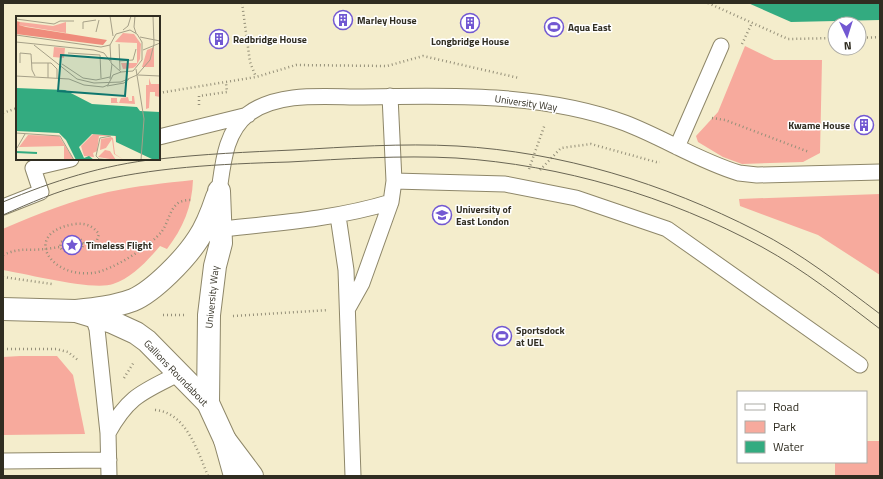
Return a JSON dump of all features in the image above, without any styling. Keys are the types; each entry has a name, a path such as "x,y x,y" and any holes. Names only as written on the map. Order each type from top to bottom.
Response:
{"main road":[{"name":"University Way","path":"208,403 209,315 215,266 221,243 222,229 220,191"},
{"name":"University Way","path":"84,314 135,299 146,293 174,267 198,240 208,223 220,191"},
{"name":"Gallions Roundabout","path":"3,310 84,314 112,322 136,333 147,341 180,373 208,403 225,440 235,476"},
{"path":"225,440 246,464 252,476"}],"lane":[{"path":"678,147 721,46"},
{"path":"347,309 362,283 391,202 394,181 390,96"},
{"name":"University Way","path":"220,191 223,158 232,133 248,115 267,103 296,98 390,96 487,97 546,104 625,123 739,173 757,175 880,172"},
{"path":"160,137 248,115"},
{"path":"3,207 40,192 33,168 67,160"},
{"path":"394,181 505,184 576,198 667,229 860,364"},
{"path":"222,229 338,216 363,211 391,202"},
{"path":"338,216 346,270 353,476"},
{"path":"84,314 97,329 108,433 109,476"},
{"path":"108,433 118,416 135,397 180,373"},
{"path":"3,461 109,460"}],"path":[{"path":"242,3 250,62 256,77"},
{"path":"708,3 788,39 827,38"},
{"path":"867,38 880,37"},
{"path":"205,95 227,92 226,83"},
{"path":"3,113 16,108"},
{"path":"709,118 725,120 813,153"},
{"path":"522,188 544,127"},
{"path":"522,188 561,148 591,144 656,162 662,162"},
{"path":"3,255 19,249 46,249 97,240 98,234 95,229 89,225 68,225 52,232 47,238 46,249 47,255 52,262 65,270 88,274 99,272 110,268 155,238 165,226 177,204 186,200 197,200"},
{"path":"60,247 61,242 69,238 77,238 84,243"},
{"path":"60,247 62,250 71,252 82,248 84,243"},
{"path":"229,316 347,309"},
{"path":"162,315 189,315"},
{"path":"3,349 56,349 68,352 81,362"},
{"path":"124,378 132,365"},
{"path":"151,410 158,410 171,415 186,429 208,476"}],"green space":[{"path":"745,46 774,60 822,60 820,153 803,162 742,164 723,157 698,142 696,136 718,112"},
{"path":"193,180 189,208 178,233 167,249 160,246 127,278 104,286 76,284 3,270 3,229 5,228 56,208 95,195 129,188"},
{"path":"880,194 880,275 818,235 740,206 739,199"},
{"path":"57,356 73,375 85,434 3,435 3,357"},
{"path":"867,441 880,441 880,476 835,476 835,463 867,463"}],"water":[{"path":"748,3 880,3 880,20 867,20 867,16 827,16 827,21 791,22"}],"tram line":[{"path":"160,159 242,152 416,145 496,149 573,163 611,173 685,198 757,231 805,259 880,314"},
{"path":"3,215 75,187 111,178 186,167 393,157 456,158 496,162 575,176 614,186 652,198 726,229 793,265 880,329"},
{"path":"3,202 41,187 78,175 117,165 150,160"}],"place":[{"name":"Marley House","path":"343,20"},
{"name":"Longbridge House","path":"470,23"},
{"name":"Aqua East","path":"554,27"},
{"name":"Redbridge House","path":"219,39"},
{"name":"Kwame House","path":"864,125"},
{"name":"University of East London","path":"442,215"},
{"name":"Timeless Flight","path":"72,245"},
{"name":"Sportsdock at UEL","path":"502,336"}]}
